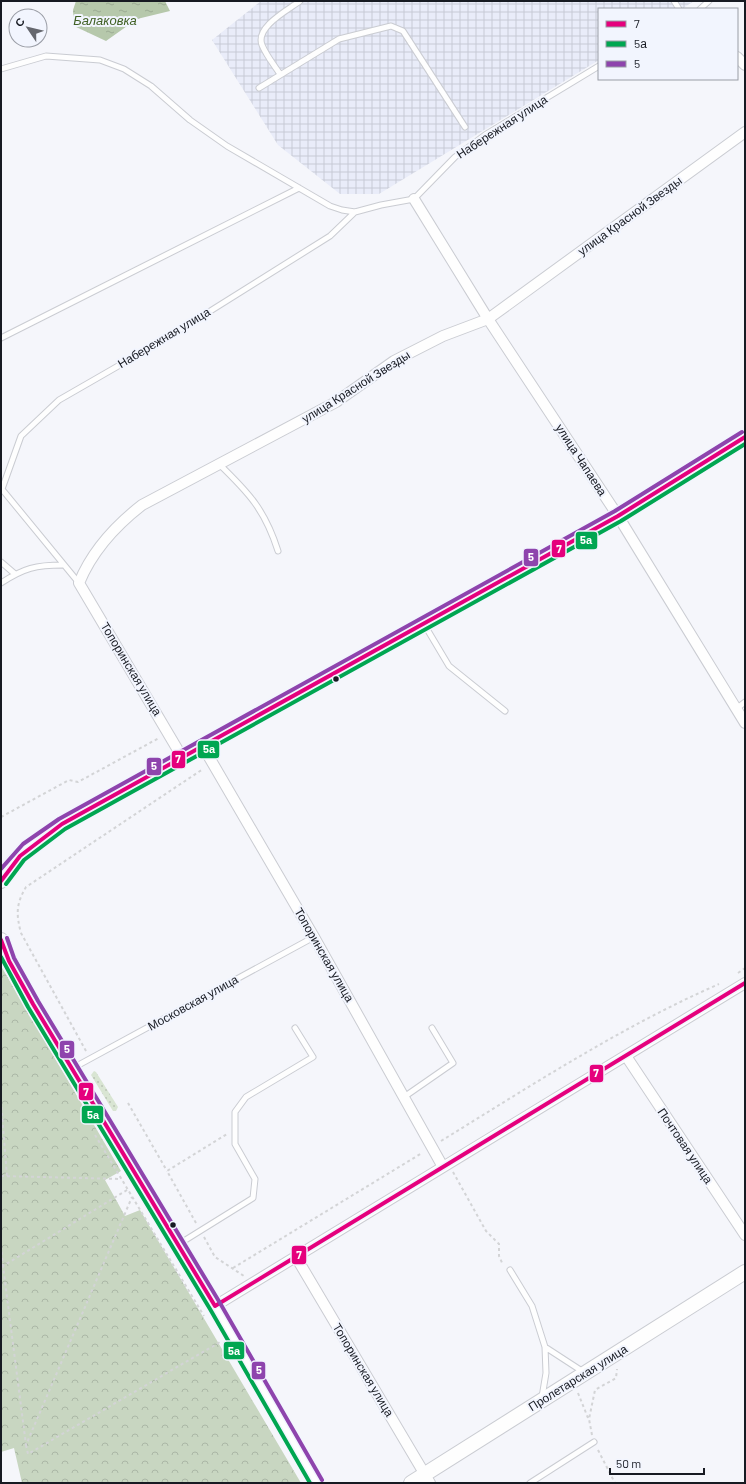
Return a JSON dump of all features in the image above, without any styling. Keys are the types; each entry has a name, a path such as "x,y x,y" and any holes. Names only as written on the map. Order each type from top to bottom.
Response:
{"main road":[{"path":"1,881 18,856 62,824 202,745 618,516 745,437"},
{"path":"1,940 9,961 72,1069 215,1306 317,1483"},
{"name":"Пролетарская улица","path":"411,1483 428,1479 541,1401 745,1272"}],"street":[{"path":"738,57 745,65"},
{"name":"улица Красной Звезды","path":"79,583 86,565 99,546 125,518 142,506 336,402 394,361 444,336 488,319 745,132"},
{"name":"улица Чапаева","path":"414,199 488,319 618,516 745,723"},
{"name":"Топоринская улица","path":"79,583 182,757"},
{"name":"Топоринская улица","path":"202,745 314,937 432,1146 446,1165"},
{"path":"215,1306 745,984"},
{"name":"Почтовая улица","path":"626,1056 745,1236"},
{"name":"Топоринская улица","path":"296,1257 428,1479"}],"lane":[{"path":"280,74 262,44 262,33 268,25 300,1"},
{"path":"701,8 709,1"},
{"path":"259,88 280,74 339,40 391,26 402,31 465,127"},
{"path":"1,69 46,56 100,60 124,69 151,86 190,120 227,146 330,206 355,212 381,204 414,199"},
{"name":"Набережная улица","path":"414,199 455,156 479,139 598,67"},
{"path":"1,338 299,188"},
{"name":"Набережная улица","path":"2,488 21,436 59,400 172,335 330,236 355,212"},
{"path":"219,464 246,491 259,507 271,530 278,551"},
{"path":"2,488 79,583"},
{"path":"1,562 15,574"},
{"path":"1,583 15,574 38,565 63,564"},
{"path":"423,623 448,666 506,711"},
{"path":"736,709 745,702"},
{"name":"Московская улица","path":"72,1069 314,937"},
{"path":"178,1245 253,1198 255,1179 235,1144 234,1112 246,1097 314,1057 295,1028"},
{"path":"404,1096 454,1063 432,1028"},
{"path":"510,1270 532,1306 545,1347 546,1373 541,1401"},
{"path":"545,1347 586,1373"},
{"path":"530,1483 594,1442"}],"path":[{"path":"1,816 68,780 78,782 169,733"},
{"path":"91,1059 21,933 17,918 19,899 26,887 212,762"},
{"path":"732,976 745,968"},
{"path":"234,1268 585,1052 691,997 720,984"},
{"path":"1,1101 7,1176"},
{"path":"128,1103 167,1171"},
{"path":"173,1167 235,1129"},
{"path":"446,1165 486,1231 499,1244 499,1256 503,1267 510,1270"},
{"path":"1,1176 121,1179"},
{"path":"2,1267 127,1190"},
{"path":"26,1445 132,1197 208,1322"},
{"path":"1,1246 2,1267 28,1454 220,1342 223,1348"},
{"path":"589,1420 595,1390 616,1378 620,1352"},
{"path":"573,1381 589,1420 594,1442 615,1483"}],"shaded area":[{"path":"261,1 694,1 684,8 598,8 598,61 379,194 340,194 278,145 212,40"},
{"path":"94,1071 118,1107 116,1111 113,1111 91,1075"}],"green space":[{"path":"1,966 121,1171 105,1180 125,1216 140,1210 301,1483 22,1483 14,1448 1,1452"}],"water":[{"name":"Балаковка","path":"76,1 165,1 170,11 137,19 106,41 74,26 73,10"}],"transit line":[{"name":"5","path":"1,869 23,844 59,819 615,511 742,432"},
{"name":"7","path":"1,881 20,856 62,824 618,516 745,437"},
{"name":"5а","path":"6,884 24,860 65,829 621,521 745,444"},
{"name":"5","path":"7,938 14,958 38,1001 220,1303 322,1480"},
{"name":"7","path":"1,940 9,961 33,1004 215,1306 745,983"},
{"name":"5а","path":"1,957 28,1007 210,1309 310,1483"}]}
